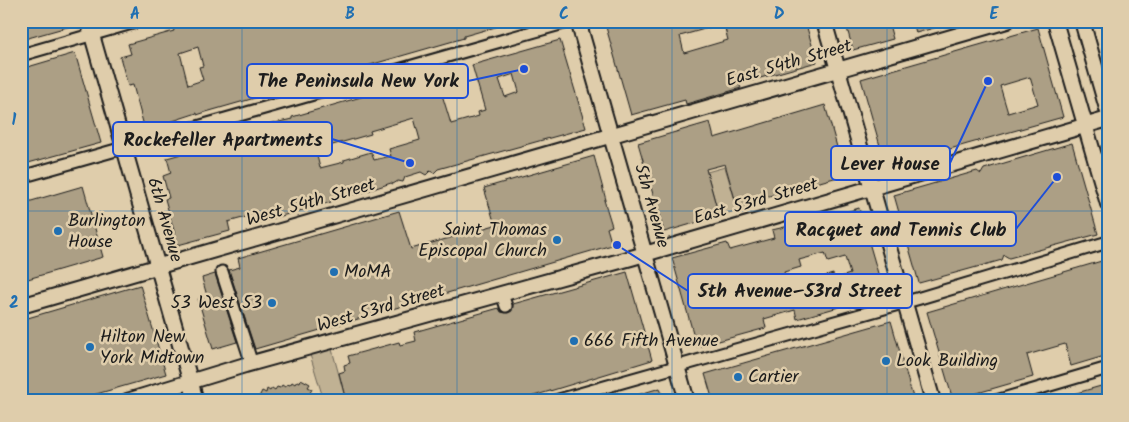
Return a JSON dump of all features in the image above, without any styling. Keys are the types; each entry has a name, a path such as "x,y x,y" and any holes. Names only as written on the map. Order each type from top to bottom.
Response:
{"main road":[{"name":"5th Avenue","path":"578,21 688,401"},
{"path":"824,21 933,401"},
{"name":"East 54th Street","path":"611,135 1007,21"},
{"path":"1055,21 1108,204"},
{"path":"1082,21 1108,112"},
{"name":"6th Avenue","path":"90,28 196,401"},
{"name":"East 53rd Street","path":"645,253 1108,119"},
{"name":"West 54th Street","path":"21,306 611,135"},
{"name":"West 53rd Street","path":"127,401 252,364 504,300 645,253"}],"street":[{"path":"21,55 90,28 139,21"},
{"path":"21,177 571,21"},
{"path":"555,401 1108,242"},
{"path":"222,272 252,364"},
{"path":"996,401 1108,368"}],"shaded area":[{"path":"725,167 738,210 719,216 707,172"},
{"path":"330,342 346,401 324,401 308,348"}],"building":[{"path":"21,21 77,21 78,24 21,40"},
{"path":"194,21 506,21 506,24 464,36 464,38 197,115 197,113 145,130 133,85 128,86 120,57 131,54 128,44 174,31 173,27","holes":["198,47 203,66 199,67 203,80 188,85 180,53"]},
{"path":"625,21 722,21 722,24 680,36 684,53 728,40 723,21 805,21 817,62 739,84 741,88 686,104 685,100 631,115 606,27"},
{"path":"845,21 888,21 893,39 853,50"},
{"path":"913,21 948,21 948,24 916,33"},
{"path":"1038,28 1063,117 886,167 861,79","holes":["1030,77 1038,104 1008,113 1000,86"]},
{"path":"560,40 586,128 438,169 434,173 430,171 426,175 421,172 405,177 403,182 398,181 253,224 250,216 228,222 230,231 178,245 165,199 169,198 163,176 171,173 167,158 252,134 251,129 292,119 292,117 361,97 375,96 377,93 405,84 404,82 413,82 436,75 451,124 479,116 478,112 485,110 472,65","holes":["514,74 519,92 505,97 499,79","414,118 420,140 389,149 391,156 374,160 371,152 320,168 316,152 329,146 371,134 370,131"]},
{"path":"75,53 101,143 21,165 21,69"},
{"path":"825,105 845,175 755,200 757,205 738,210 725,164 706,169 719,216 664,232 638,143 710,122 714,138"},
{"path":"1072,143 1098,234 1009,258 1004,255 1002,260 919,283 894,195 977,171 981,174 984,169"},
{"path":"594,156 612,226 607,228 612,245 255,349 229,270 240,267 238,258 399,211 411,249 495,225 484,188"},
{"name":"Burlington House","path":"83,186 103,257 21,281 21,204"},
{"path":"859,208 884,294 797,319 795,310 764,319 766,328 697,347 672,258 727,243 730,250 774,238 772,230 789,226 790,229","holes":["825,253 828,262 845,257 850,274 834,279 833,274 788,287 784,272 801,267 799,260"]},
{"path":"1105,260 1108,270 1108,355 1071,366 1065,344 1027,355 1033,377 953,400 927,312"},
{"path":"627,272 652,360 517,401 346,401 339,373 345,371 344,365 350,363 348,356 399,342 400,345 416,341 414,332 499,308 501,312 508,313 512,311 513,304"},
{"path":"215,274 237,342 213,349 198,299 207,296 202,278"},
{"name":"Hilton New York Midtown","path":"140,285 166,374 72,401 21,401 21,320"},
{"path":"891,321 914,401 713,401 705,374"},
{"path":"301,379 310,384 308,387 312,389 310,393 313,394 310,401 257,401 262,391 266,393 267,389 270,391 272,388 275,390 282,385 285,387 292,382 295,384 297,381 300,382"},
{"path":"1108,384 1108,401 1059,401 1059,398"},
{"path":"660,388 664,401 624,401 624,399"}],"place":[{"name":"The Peninsula New York","path":"524,69"},
{"name":"Lever House","path":"988,81"},
{"name":"Rockefeller Apartments","path":"410,163"},
{"name":"Racquet and Tennis Club","path":"1057,177"},
{"name":"Burlington House","path":"58,231"},
{"name":"Saint Thomas Episcopal Church","path":"557,240"},
{"name":"5th Avenue–53rd Street","path":"617,245"},
{"name":"MoMA","path":"334,272"},
{"name":"53 West 53","path":"272,303"},
{"name":"666 Fifth Avenue","path":"574,341"},
{"name":"Hilton New York Midtown","path":"90,347"},
{"name":"Look Building","path":"886,361"},
{"name":"Cartier","path":"738,377"}]}
